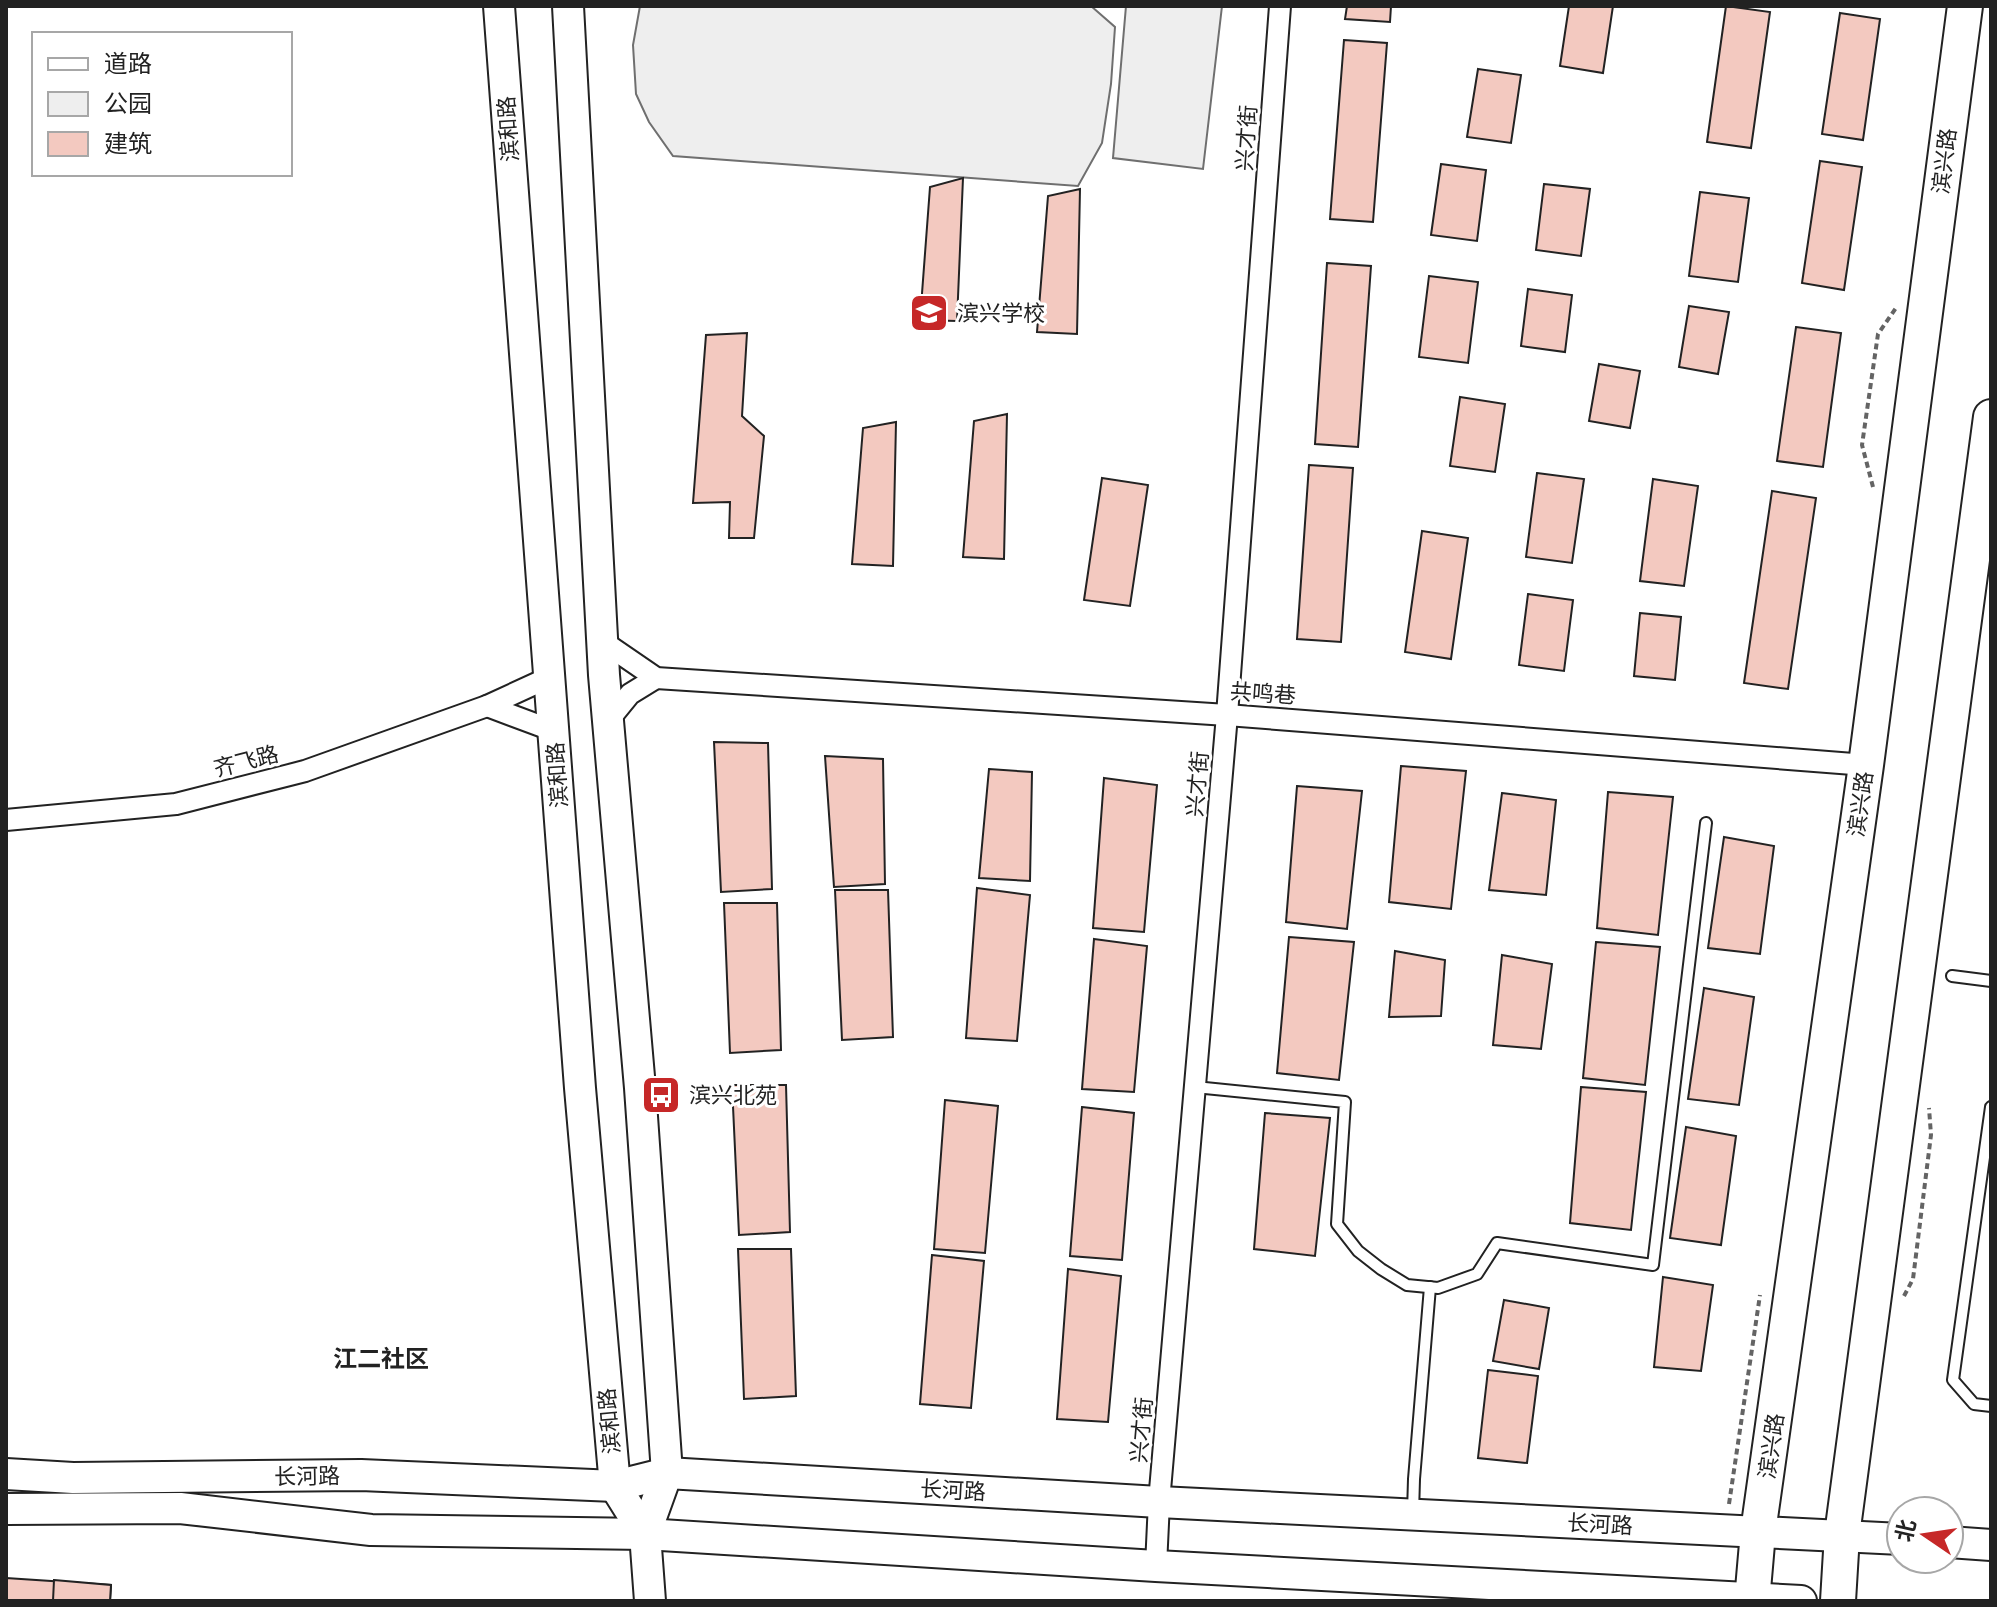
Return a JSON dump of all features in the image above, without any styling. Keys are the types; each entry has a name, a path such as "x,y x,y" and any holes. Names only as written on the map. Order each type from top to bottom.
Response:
{"main road":[{"name":"滨和路","path":"499,6 581,1103 615,1486 645,1534"},
{"name":"滨和路","path":"568,6 602,641 640,1088 667,1473 645,1534 650,1601"},
{"name":"滨兴路","path":"1752,1600 1742,1531 1866,765 1965,6"},
{"path":"1838,1601 1842,1535 1991,417"},
{"name":"长河路","path":"6,1474 73,1478 361,1475 615,1486 667,1473 1159,1502 1885,1538"},
{"name":"长河路","path":"6,1509 180,1508 371,1530 645,1534 1801,1601"},
{"path":"1965,1543 1991,1545"}],"street":[{"name":"兴才街","path":"1156,1566 1227,715 1280,6"},
{"path":"602,641 656,678 630,694 608,721"},
{"name":"齐飞路","path":"6,820 176,804 305,771 487,706 550,677"},
{"name":"共鸣巷","path":"656,678 1227,715 1866,765"},
{"path":"487,706 554,731"}],"lane":[{"path":"1195,1087 1345,1102 1337,1224 1358,1251 1407,1285 1438,1288 1477,1274 1497,1243 1653,1265 1706,823"},
{"path":"1952,976 1991,981"},
{"path":"1991,1107 1953,1380 1974,1404 1991,1406"},
{"path":"1413,1515 1430,1287"}],"path":[{"path":"1875,499 1862,445 1878,334 1899,303"},
{"path":"1742,1531 1762,1281"}],"green space":[{"path":"640,6 1091,6 1115,27 1102,143 1078,186 673,156 649,122 636,94 633,45"},
{"path":"1126,6 1222,6 1203,169 1113,158"}],"building":[{"path":"1347,6 1391,6 1390,22 1345,19"},
{"path":"1569,6 1613,6 1603,73 1560,66"},
{"path":"1726,6 1770,12 1751,148 1707,142"},
{"path":"1840,13 1880,19 1863,140 1822,134"},
{"path":"1344,40 1387,43 1373,222 1330,219"},
{"path":"1478,69 1521,75 1511,143 1467,137"},
{"path":"1820,161 1862,167 1844,290 1802,283"},
{"path":"1441,164 1486,170 1477,241 1431,235"},
{"path":"963,178 957,321 920,320 930,187"},
{"path":"1544,184 1590,189 1581,256 1536,250"},
{"path":"1080,189 1077,334 1037,332 1048,196"},
{"path":"1700,192 1749,198 1738,282 1689,276"},
{"path":"1327,263 1371,266 1358,447 1315,444"},
{"path":"1429,276 1478,282 1468,363 1419,357"},
{"path":"1528,289 1572,295 1565,352 1521,346"},
{"path":"1689,306 1729,312 1718,374 1679,367"},
{"path":"1796,327 1841,333 1823,467 1777,461"},
{"path":"747,333 742,416 764,436 754,538 729,538 730,502 693,503 706,335"},
{"path":"1599,364 1640,371 1630,428 1589,421"},
{"path":"1460,397 1505,404 1495,472 1450,466"},
{"path":"1007,414 1004,559 963,557 974,421"},
{"path":"896,422 893,566 852,564 863,428"},
{"path":"1309,465 1353,468 1341,642 1297,639"},
{"path":"1537,473 1584,479 1572,563 1526,557"},
{"path":"1102,478 1148,485 1130,606 1084,600"},
{"path":"1653,479 1698,486 1684,586 1640,581"},
{"path":"1772,491 1816,498 1788,689 1744,683"},
{"path":"1422,531 1468,538 1451,659 1405,652"},
{"path":"1528,594 1573,600 1564,671 1519,665"},
{"path":"1640,613 1681,617 1675,680 1634,676"},
{"path":"714,742 768,743 772,889 721,892"},
{"path":"825,756 883,759 885,884 834,887"},
{"path":"1401,766 1466,771 1451,909 1389,902"},
{"path":"989,769 1032,772 1030,881 979,878"},
{"path":"1104,778 1157,785 1144,932 1093,928"},
{"path":"1297,786 1362,791 1347,929 1286,922"},
{"path":"1608,792 1673,797 1658,935 1597,928"},
{"path":"1502,793 1556,800 1546,895 1489,890"},
{"path":"1724,837 1774,846 1760,954 1708,948"},
{"path":"977,888 1030,895 1017,1041 966,1038"},
{"path":"835,890 888,890 893,1037 842,1040"},
{"path":"724,903 777,903 781,1050 730,1053"},
{"path":"1289,937 1354,942 1339,1080 1277,1073"},
{"path":"1094,939 1147,946 1134,1092 1082,1089"},
{"path":"1596,942 1660,947 1645,1085 1583,1078"},
{"path":"1395,951 1445,960 1441,1016 1389,1017"},
{"path":"1502,955 1552,964 1541,1049 1493,1045"},
{"path":"1704,988 1754,997 1739,1105 1688,1099"},
{"path":"732,1085 786,1085 790,1232 739,1235"},
{"path":"1581,1087 1646,1092 1631,1230 1570,1223"},
{"path":"945,1100 998,1106 985,1253 934,1249"},
{"path":"1082,1107 1134,1113 1122,1260 1070,1256"},
{"path":"1265,1113 1330,1118 1315,1256 1254,1249"},
{"path":"1686,1127 1736,1136 1721,1245 1670,1238"},
{"path":"738,1249 791,1249 796,1396 744,1399"},
{"path":"932,1255 984,1261 971,1408 920,1404"},
{"path":"1068,1269 1121,1276 1108,1422 1057,1419"},
{"path":"1663,1277 1713,1285 1701,1371 1654,1367"},
{"path":"1504,1300 1549,1308 1539,1369 1493,1361"},
{"path":"1488,1370 1538,1376 1527,1463 1478,1458"},
{"path":"6,1578 111,1585 110,1601 6,1601"},
{"path":"54,1580 111,1585 110,1601 53,1601"}],"place":[{"name":"滨兴学校","path":"929,313"},
{"name":"滨兴北苑","path":"661,1095"}],"district":[{"name":"江二社区","path":"381,1359"}]}
